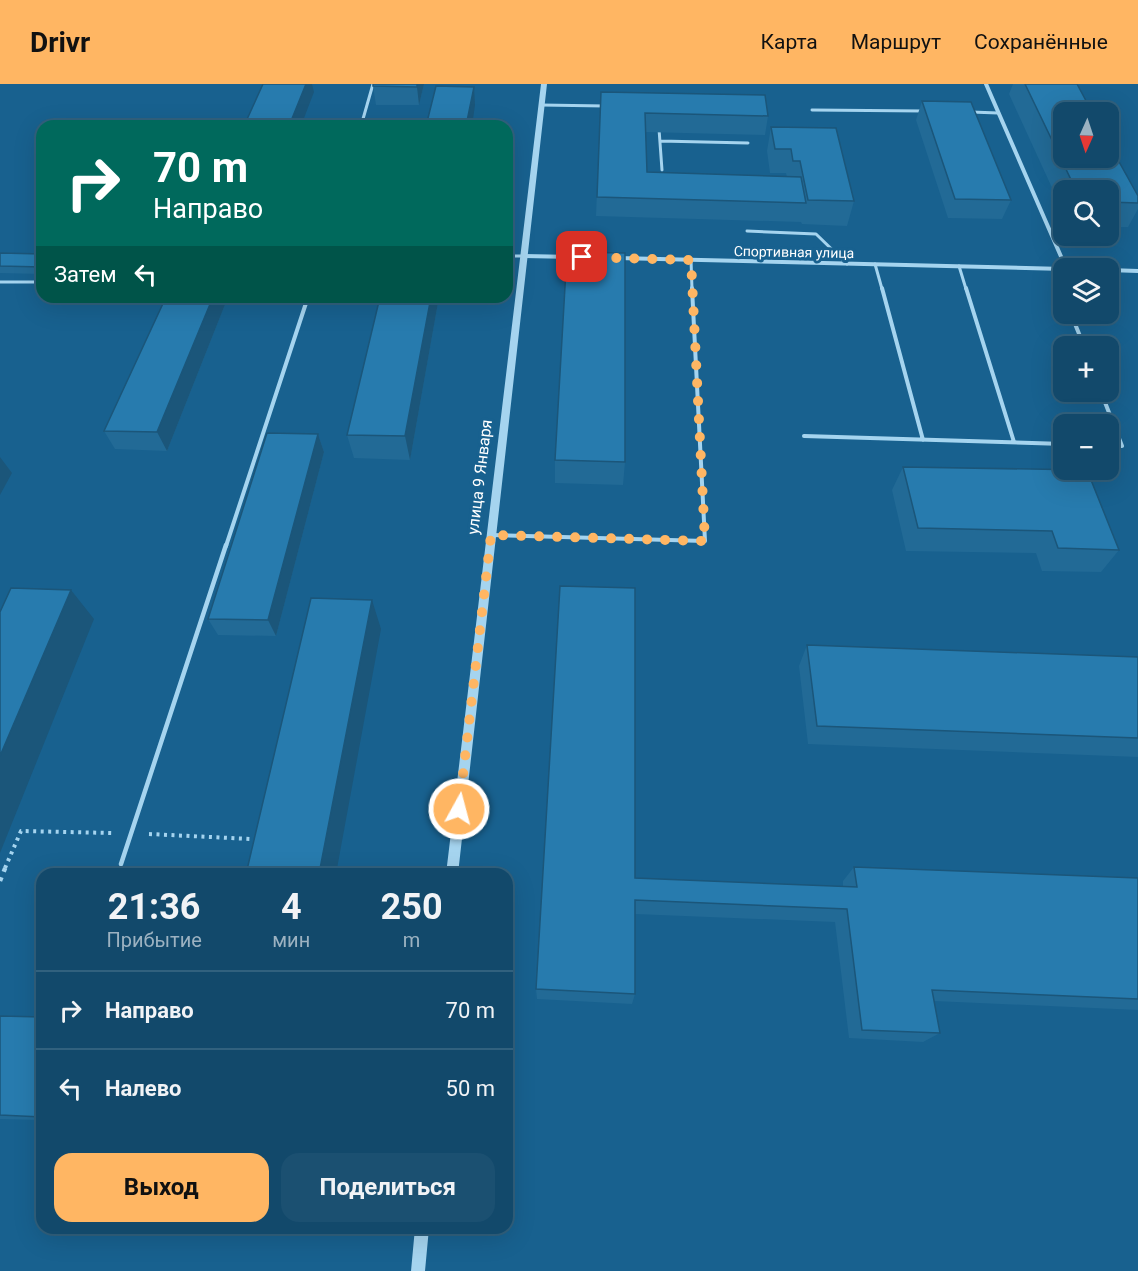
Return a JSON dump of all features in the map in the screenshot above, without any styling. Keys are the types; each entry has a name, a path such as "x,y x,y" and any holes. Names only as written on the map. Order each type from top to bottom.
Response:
{"street":[{"name":"улица 9 Января","path":"453,868 544,84"},
{"path":"986,84 1060,258"},
{"path":"524,256 584,258"},
{"name":"Спортивная улица","path":"608,258 1053,268"},
{"path":"1119,270 1138,271"},
{"path":"417,1271 421,1234"}],"lane":[{"path":"363,120 373,84"},
{"path":"541,105 611,106"},
{"path":"812,110 928,111"},
{"path":"963,112 998,113"},
{"path":"658,118 662,170"},
{"path":"660,141 748,143"},
{"path":"747,231 816,234 847,264"},
{"path":"513,256 524,256"},
{"path":"491,535 705,541 691,260"},
{"path":"875,264 923,440"},
{"path":"959,266 1014,442"},
{"path":"0,282 36,282"},
{"path":"121,864 306,303"},
{"path":"804,436 1053,444"}],"path":[{"path":"0,881 21,831"}],"building":[{"path":"263,84 306,84 291,120 247,120"},
{"path":"373,84 417,84 417,87 373,86"},
{"path":"1025,84 1077,84 1087,102 1053,102 1053,142"},
{"path":"436,86 474,87 467,120 428,120"},
{"path":"601,92 765,95 768,116 645,113 647,172 801,177 806,203 597,197"},
{"path":"922,101 971,102 1011,200 955,199"},
{"path":"771,127 836,128 854,201 808,200 800,161 793,161 791,149 775,149"},
{"path":"1119,162 1138,196 1138,203 1119,202 1119,180 1071,180 1065,168 1119,168"},
{"path":"567,252 625,253 625,462 555,460"},
{"path":"0,253 36,254 36,267 0,266"},
{"path":"163,303 211,303 157,432 104,431"},
{"path":"379,303 430,303 405,436 347,435"},
{"path":"267,433 318,434 268,620 208,619"},
{"path":"903,467 1053,469 1053,480 1091,480 1119,550 1058,548 1052,531 918,528"},
{"path":"560,586 635,588 635,878 857,887 854,867 1138,878 1138,999 932,990 940,1033 862,1030 847,909 635,900 635,994 536,989"},
{"path":"11,588 71,590 0,756 0,612"},
{"path":"311,598 372,600 320,868 247,868"},
{"path":"807,645 1138,657 1138,738 817,726"},
{"path":"0,1016 36,1017 36,1117 0,1115"}],"route":[{"path":"459,809 491,535 705,541 691,260 582,257"}]}
